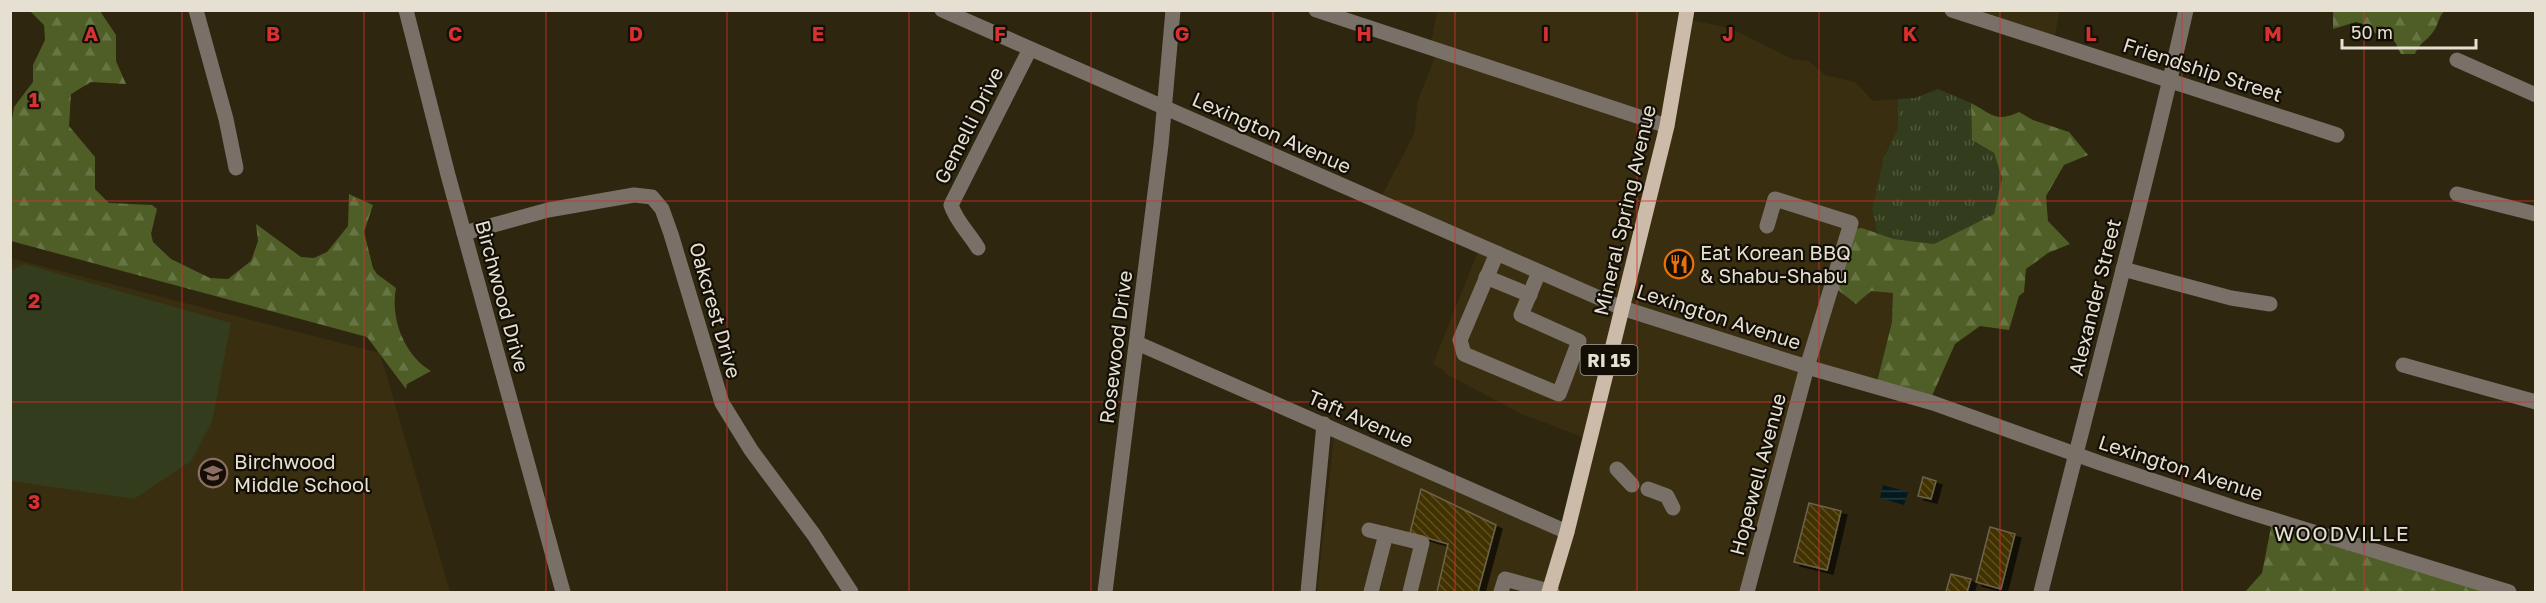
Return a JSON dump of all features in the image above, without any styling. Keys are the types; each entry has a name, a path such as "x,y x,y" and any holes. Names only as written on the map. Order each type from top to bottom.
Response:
{"main road":[{"name":"Mineral Spring Avenue","path":"1550,592 1567,532 1667,126 1687,10"}],"street":[{"path":"196,10 226,119 236,168"},
{"name":"Birchwood Drive","path":"406,10 464,233 563,592"},
{"name":"Lexington Avenue","path":"942,10 1029,51 1164,107 1622,308 1807,367 1863,381 1978,417 2074,454 2242,510 2509,592"},
{"name":"Rosewood Drive","path":"1105,592 1137,343 1173,10"},
{"path":"1316,10 1667,126"},
{"name":"Friendship Street","path":"1953,10 2337,135"},
{"name":"Alexander Street","path":"2041,592 2186,10"},
{"name":"Gemelli Drive","path":"978,248 968,230 954,215 951,205 1029,51"},
{"path":"2457,60 2535,95"},
{"path":"2457,194 2535,214"},
{"name":"Oakcrest Drive","path":"464,233 548,210 634,195 652,197 662,209 671,234 722,404 751,450 814,535 851,592"},
{"name":"Hopewell Avenue","path":"1746,592 1807,367 1851,222 1775,200 1767,226"},
{"path":"1497,253 1460,340 1464,354 1559,394 1579,341 1521,315 1539,272"},
{"path":"2123,269 2231,298 2270,304"},
{"path":"1486,277 1530,295"},
{"name":"Taft Avenue","path":"1137,343 1567,532"},
{"path":"2403,365 2535,402"},
{"path":"1308,592 1324,424"},
{"path":"1617,469 1632,485"},
{"path":"1648,489 1667,495 1673,508"},
{"path":"1368,530 1422,543 1410,592"},
{"path":"1371,592 1386,534"},
{"path":"1501,592 1505,579 1550,592"}],"shaded area":[{"path":"1437,11 1691,11 1691,20 1730,28 1792,59 1809,61 1825,75 1855,82 1873,101 1898,99 1898,128 1884,157 1872,209 1877,233 1862,228 1871,291 1894,293 1892,322 1876,386 1812,375 1753,592 1317,592 1334,436 1568,529 1595,442 1522,414 1446,374 1433,364 1479,249 1377,205 1414,134 1418,100 1435,57 1430,49"},
{"path":"1937,11 2060,11 2053,44"},
{"name":"Birchwood Middle School","path":"10,258 380,353 450,592 11,592"}],"green space":[{"path":"2333,10 2445,11 2431,35 2415,54 2401,54 2395,42 2375,33 2366,25 2356,22 2333,29"},
{"path":"30,11 100,11 116,35 116,61 126,84 91,82 71,94 69,126 95,157 95,189 109,203 152,205 157,209 151,234 153,242 171,259 210,278 228,279 251,261 258,241 256,224 301,257 314,258 327,252 348,226 349,194 373,205 364,232 373,268 377,274 396,288 395,311 401,335 413,356 431,371 407,384 406,389 367,337 11,241 11,125 14,107 33,82 33,65 45,40 44,25"},
{"path":"1938,89 1971,103 1972,140 1994,153 2002,178 1994,214 1934,244 1894,239 1877,233 1872,209 1884,157 1898,128 1898,99 1915,98"},
{"path":"1971,103 1994,116 2004,117 2019,112 2033,120 2069,132 2088,155 2064,165 2046,196 2048,221 2070,244 2048,253 2026,269 2024,292 2019,296 2009,330 1980,326 1955,344 1931,398 1876,386 1892,322 1893,293 1871,291 1856,304 1829,283 1846,230 1862,228 1894,239 1934,244 1994,214 2002,178 1994,153 1972,140"},
{"path":"24,264 231,323 212,422 191,461 134,499 11,481 11,270"},
{"path":"2272,522 2508,592 2245,592 2262,573"}],"water":[{"path":"1883,485 1908,492 1904,505 1880,498"}],"building":[{"path":"1923,477 1936,481 1931,499 1918,496"},
{"path":"1421,489 1496,525 1478,592 1437,592 1448,544 1410,533"},
{"path":"1809,503 1841,511 1827,570 1794,562"},
{"path":"1990,527 2015,534 2001,589 1976,582"},
{"path":"1951,574 1971,579 1967,592 1946,592"}],"place":[{"name":"Eat Korean BBQ & Shabu-Shabu","path":"1679,264"},
{"name":"Birchwood Middle School","path":"213,473"}],"district":[{"name":"WOODVILLE","path":"2342,533"}]}
